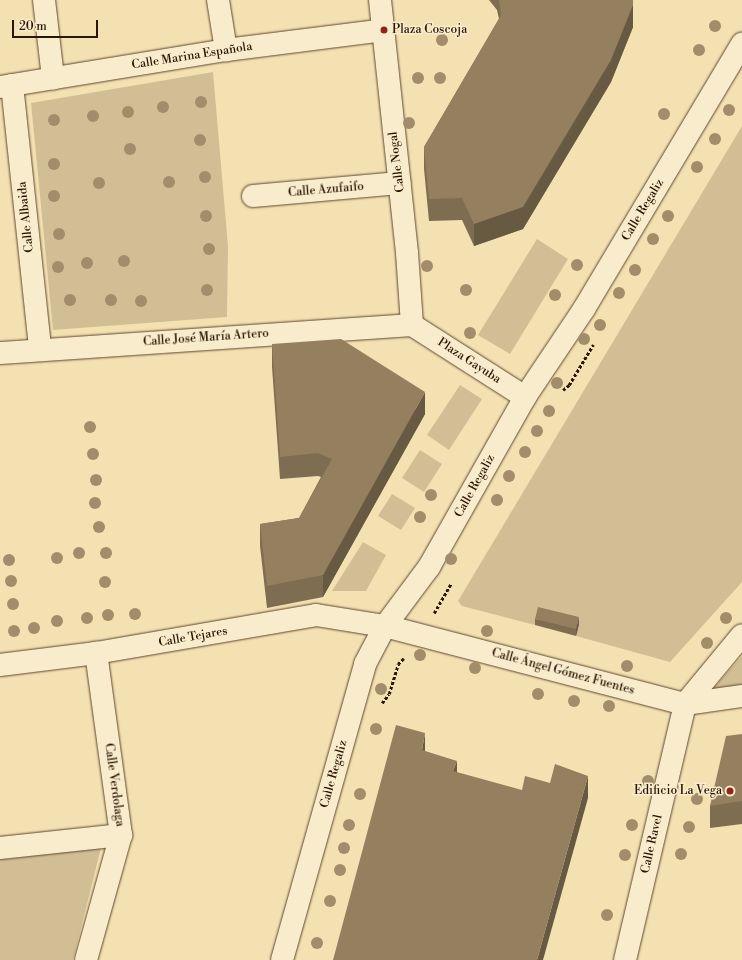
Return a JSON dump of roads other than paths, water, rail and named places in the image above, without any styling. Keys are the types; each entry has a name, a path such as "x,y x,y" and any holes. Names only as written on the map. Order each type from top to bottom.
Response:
{"street":[{"path":"44,0 53,78"},
{"path":"218,0 226,50"},
{"name":"Calle Nogal","path":"380,0 412,325"},
{"name":"Calle Marina Española","path":"6,86 226,50 384,30"},
{"name":"Calle Regaliz","path":"282,960 365,664 385,626 429,567 525,397 584,309 742,44"},
{"name":"Calle Albaida","path":"6,86 40,349"},
{"name":"Calle Azufaifo","path":"253,196 399,183"},
{"name":"Plaza Gayuba","path":"412,325 525,397"},
{"name":"Calle José María Artero","path":"0,353 40,349 412,325"},
{"name":"Calle Tejares","path":"0,666 96,653 316,615 385,626"},
{"name":"Calle Ángel Gómez Fuentes","path":"385,626 685,704 742,696"},
{"path":"685,704 742,635"},
{"name":"Calle Verdolaga","path":"86,960 121,835 96,653"},
{"name":"Calle Ravel","path":"625,960 685,704"},
{"path":"0,848 121,835"}],"place":[{"name":"Plaza Coscoja","path":"384,30"},
{"name":"Edificio La Vega","path":"730,791"}]}
